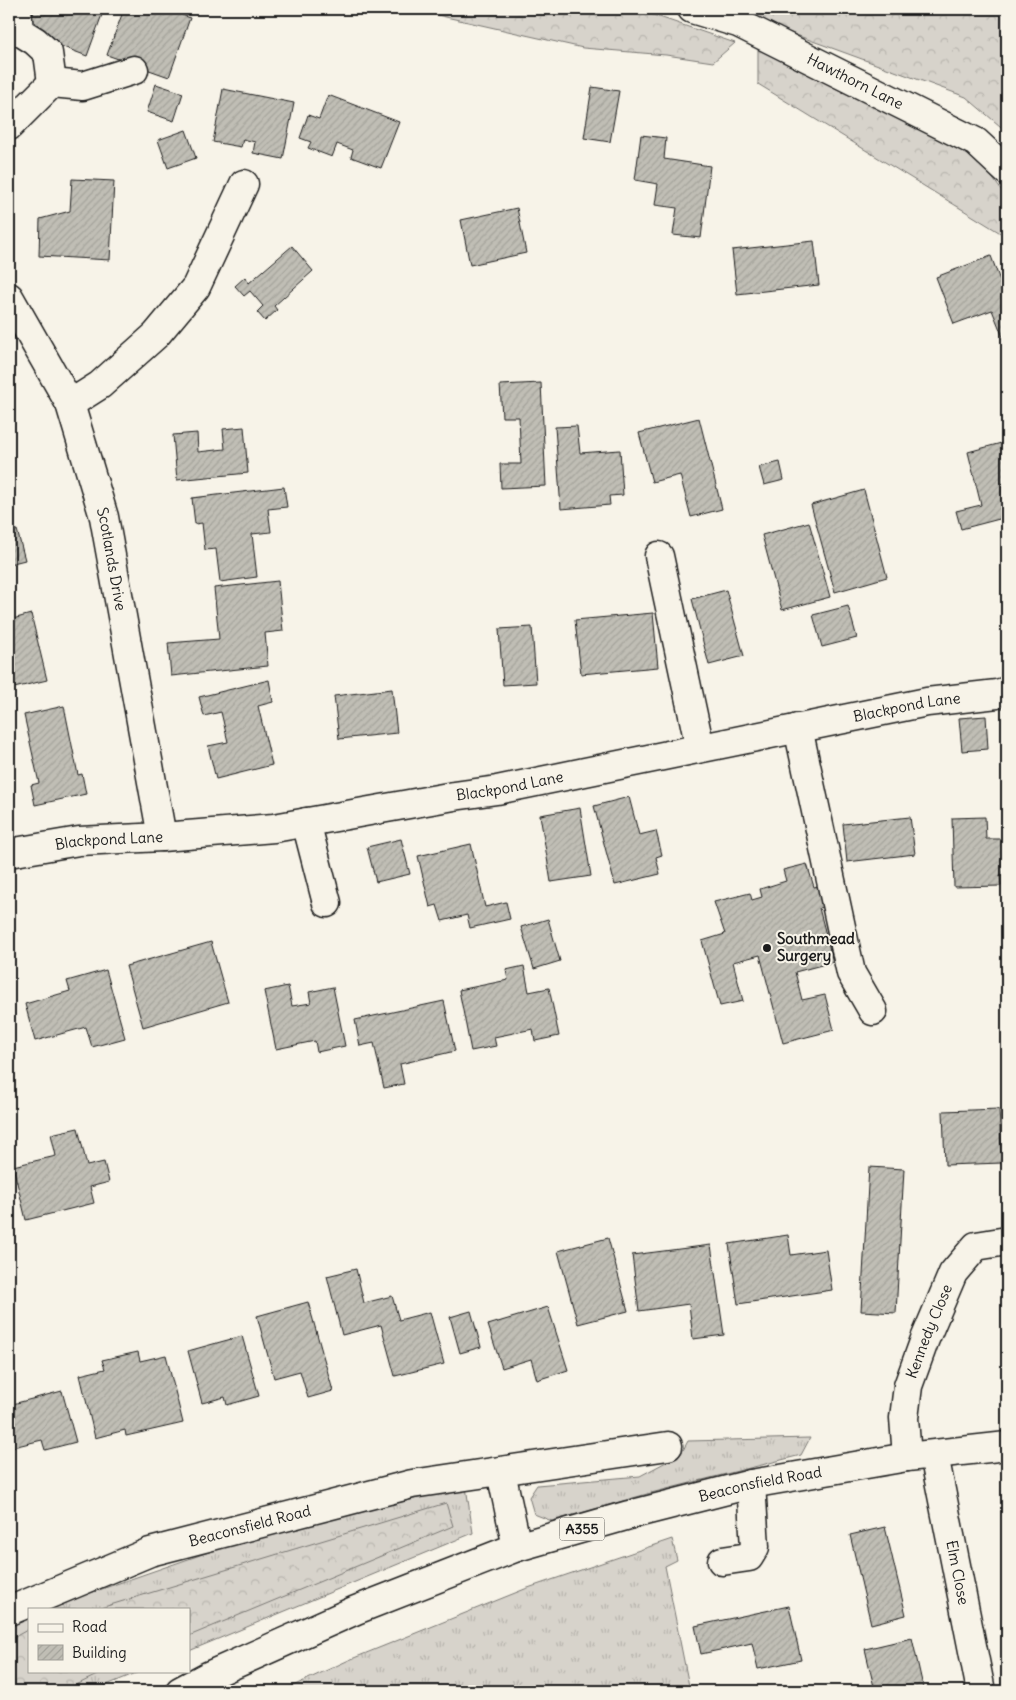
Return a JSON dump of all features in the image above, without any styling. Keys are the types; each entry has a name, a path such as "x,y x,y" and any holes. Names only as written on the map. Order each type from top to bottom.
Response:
{"street":[{"path":"17,9 19,31 35,41 48,53 52,83"},
{"name":"Hawthorn Lane","path":"692,9 738,23 976,142 1007,171"},
{"path":"52,83 83,86 134,70"},
{"path":"9,126 52,83"},
{"path":"70,404 100,385 156,335 196,287 244,184"},
{"name":"Scotlands Drive","path":"9,296 70,404 104,517 162,838"},
{"path":"659,556 700,748"},
{"name":"Blackpond Lane","path":"9,853 79,841 162,838 274,828 497,790 927,702 997,694 1007,691"},
{"path":"798,728 851,973 873,1011"},
{"path":"306,822 327,903"},
{"name":"Kennedy Close","path":"907,1457 904,1418 908,1386 924,1339 953,1273 976,1246 1007,1240"},
{"name":"Beaconsfield Road","path":"9,1611 150,1552 412,1484 668,1446"},
{"name":"Beaconsfield Road","path":"180,1691 208,1676 356,1610 518,1548 629,1515 751,1484 907,1457 1007,1446"},
{"name":"Elm Close","path":"934,1455 981,1691"},
{"path":"502,1472 518,1548"},
{"path":"722,1561 749,1557 755,1547 751,1484"}],"green space":[{"path":"418,9 636,9 735,43 713,62 666,55 583,48"},
{"path":"725,9 1007,9 1007,132 966,97"},
{"path":"758,48 907,117 971,156 986,169 1007,198 1007,237 758,84"},
{"path":"810,1438 801,1455 647,1494 552,1521 534,1514 529,1497 537,1485 640,1476 681,1454 688,1441"},
{"path":"466,1487 473,1533 190,1651 190,1608 47,1608 255,1536"},
{"path":"446,1503 453,1526 190,1636 190,1608 100,1608"},
{"path":"672,1539 677,1560 665,1566 690,1691 282,1691 349,1660 525,1589"},
{"path":"28,1614 28,1672 139,1672 92,1691 9,1691 9,1623"},
{"path":"28,1630 28,1672 103,1672 64,1691 9,1691 9,1640"}],"building":[{"path":"35,9 104,9 87,56 26,33"},
{"path":"124,9 167,9 190,18 169,77 107,55"},
{"path":"156,84 183,93 174,121 147,112"},
{"path":"592,87 619,91 610,142 584,138"},
{"path":"223,89 294,103 283,159 253,153 255,142 243,139 241,147 213,142"},
{"path":"328,95 399,122 381,168 351,157 353,150 337,144 332,157 308,148 311,142 300,138 308,115 319,119"},
{"path":"186,130 196,158 168,168 158,140"},
{"path":"641,135 666,138 664,159 710,166 701,238 673,235 677,208 655,205 658,184 635,180"},
{"path":"72,179 114,181 110,260 39,256 40,219 70,211"},
{"path":"517,208 526,253 470,265 461,220"},
{"path":"814,241 819,285 737,294 732,250"},
{"path":"292,246 313,271 274,306 277,310 265,321 257,312 263,306 250,291 244,296 235,286 245,277 249,283"},
{"path":"991,256 1005,294 1007,293 1007,341 1005,342 992,310 954,324 936,277"},
{"path":"541,383 546,486 501,488 500,464 521,464 519,417 502,417 500,385"},
{"path":"699,418 722,509 691,517 680,475 652,482 639,433"},
{"path":"577,426 580,453 620,450 623,495 609,496 610,505 561,509 555,427"},
{"path":"244,427 248,473 177,480 173,435 197,433 198,452 225,449 223,429"},
{"path":"1005,442 1007,449 1007,517 961,529 956,511 981,505 968,452"},
{"path":"780,462 784,480 764,485 759,467"},
{"path":"284,487 287,507 268,509 271,532 252,534 257,577 220,582 216,549 205,550 202,523 195,524 192,498"},
{"path":"864,490 887,577 835,592 811,505"},
{"path":"809,522 830,597 782,610 762,535"},
{"path":"17,530 25,560 9,564 9,532"},
{"path":"278,581 283,631 265,633 268,666 171,676 168,643 219,639 214,588"},
{"path":"726,590 744,656 709,665 692,599"},
{"path":"848,606 857,638 822,647 813,615"},
{"path":"653,613 658,667 581,674 575,620"},
{"path":"31,614 47,680 14,688 9,668 9,620"},
{"path":"532,627 536,683 503,685 499,629"},
{"path":"269,680 273,702 258,706 272,765 216,779 208,746 228,742 221,712 204,716 199,697"},
{"path":"392,689 397,733 339,739 334,696"},
{"path":"64,706 78,775 82,774 86,794 35,805 31,785 39,783 24,715"},
{"path":"986,716 988,749 962,751 959,718"},
{"path":"629,797 639,835 656,831 662,855 656,857 660,874 615,885 594,806"},
{"path":"580,808 591,876 551,882 540,815"},
{"path":"910,817 915,854 847,862 843,824"},
{"path":"985,817 986,839 1007,839 1007,875 1000,876 1001,886 954,887 952,818"},
{"path":"401,839 410,874 376,882 367,847"},
{"path":"471,844 485,907 506,902 510,919 470,928 467,915 442,921 437,905 430,907 418,856"},
{"name":"Southmead Surgery","path":"807,864 814,887 826,884 831,905 819,908 833,962 795,972 802,1000 825,995 834,1030 783,1043 760,955 733,962 743,1001 720,1006 702,941 725,934 714,902 750,893 752,900 762,897 760,889 786,881 783,870"},
{"path":"548,919 560,961 534,969 521,927"},
{"path":"211,942 228,1002 143,1027 126,966"},
{"path":"524,966 529,992 549,988 559,1036 535,1041 533,1029 494,1037 496,1046 471,1051 459,990 508,980 506,970"},
{"path":"106,970 125,1038 92,1047 86,1027 35,1041 25,1004 70,991 67,981"},
{"path":"288,986 292,1006 311,1003 309,992 333,987 345,1046 317,1052 315,1041 276,1049 264,991"},
{"path":"444,1001 455,1051 400,1064 404,1084 384,1088 374,1043 360,1046 355,1020"},
{"path":"9,1022 14,1053 9,1054"},
{"path":"999,1109 1002,1163 945,1165 943,1111"},
{"path":"78,1128 87,1166 104,1162 109,1182 90,1187 94,1203 26,1220 13,1166 56,1156 51,1134"},
{"path":"869,1167 904,1169 896,1313 861,1311"},
{"path":"788,1235 791,1255 826,1250 832,1290 738,1304 729,1244"},
{"path":"608,1238 628,1311 578,1324 558,1251"},
{"path":"711,1245 724,1335 693,1339 689,1304 639,1311 632,1255"},
{"path":"356,1269 364,1303 392,1296 399,1320 430,1312 444,1364 395,1376 381,1325 342,1335 327,1276"},
{"path":"308,1302 333,1391 308,1398 300,1371 274,1378 257,1316"},
{"path":"548,1307 568,1370 537,1380 531,1359 502,1368 488,1325"},
{"path":"471,1311 481,1347 460,1353 450,1317"},
{"path":"242,1336 259,1396 227,1405 225,1397 202,1403 188,1351"},
{"path":"138,1352 140,1361 166,1355 183,1423 126,1436 125,1430 95,1438 80,1375 105,1369 102,1360"},
{"path":"62,1391 76,1442 45,1450 42,1440 9,1448 9,1405"},
{"path":"885,1527 906,1615 871,1624 850,1535"},
{"path":"789,1606 801,1660 758,1669 752,1643 701,1654 695,1626"},
{"path":"912,1638 924,1691 875,1691 865,1649"}],"place":[{"name":"Southmead Surgery","path":"767,948"}]}
